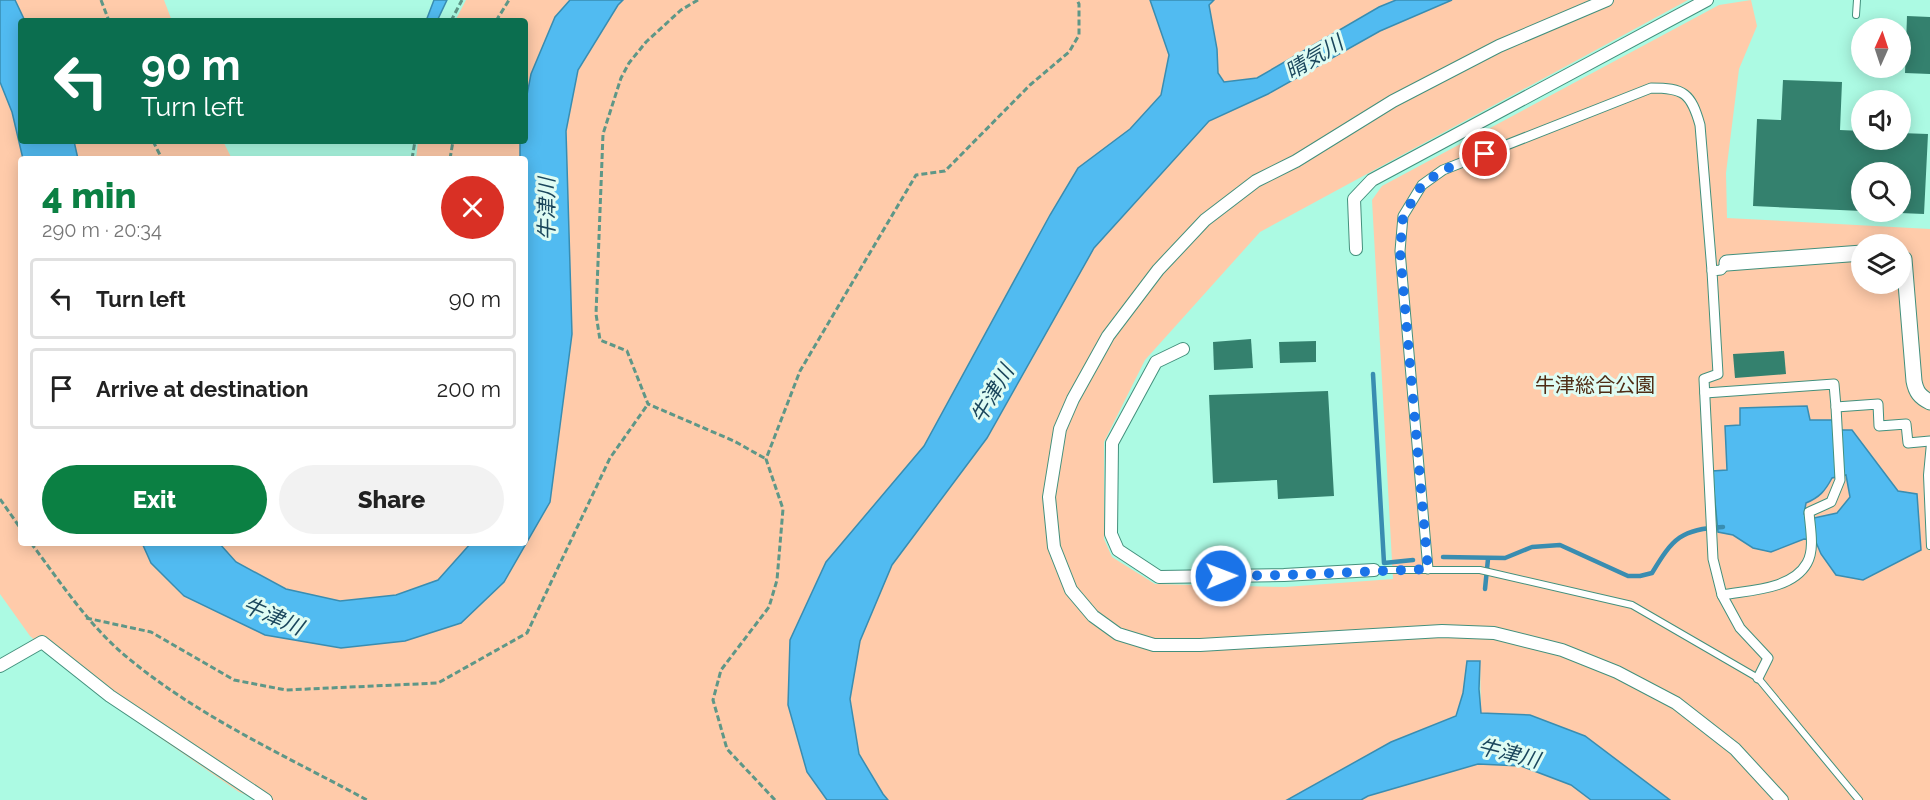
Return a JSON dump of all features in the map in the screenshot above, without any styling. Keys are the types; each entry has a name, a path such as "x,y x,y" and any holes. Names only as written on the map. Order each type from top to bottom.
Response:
{"street":[{"path":"1607,0 1499,46 1393,101 1257,181 1204,220 1158,270 1108,336 1059,429 1048,497 1054,547 1071,590 1093,616 1119,634 1154,645 1211,645 1442,631 1494,633 1562,650 1617,672 1676,703 1736,749 1782,800"},
{"path":"1356,249 1354,200 1372,180 1707,0"},
{"path":"1428,569 1400,251 1403,216 1422,185 1443,170 1651,88 1669,88 1686,94 1695,106 1700,125 1718,374 1704,379 1713,559 1722,595 1740,628 1768,658 1758,678"},
{"path":"1712,271 1721,270 1727,263 1851,254"},
{"path":"1907,294 1916,391 1923,399 1930,402"},
{"path":"1183,349 1156,362 1112,443 1111,534 1118,550 1159,577 1284,575 1374,570"},
{"path":"1705,393 1834,384 1836,407 1840,480 1831,502 1809,512 1812,544 1808,562 1797,576 1784,583 1722,595"},
{"path":"1836,407 1878,404 1880,426 1906,424 1908,443 1930,442"},
{"path":"0,666 42,642 110,696 266,800"}],"lane":[{"path":"1857,0 1857,15"},
{"path":"1930,442 1927,475 1930,546"},
{"path":"1374,570 1480,570 1632,605 1758,678 1859,800"}],"path":[{"path":"101,0 108,18"},
{"path":"453,18 462,0"},
{"path":"498,18 509,0"},
{"path":"698,0 681,10 655,34 629,63 621,78 603,134 596,314 600,340 627,351 648,404 734,441 766,459"},
{"path":"775,800 727,749 713,700 721,670 769,607 777,580 783,509 766,459 800,370 916,175 945,171 1030,85 1069,52 1079,35 1077,0"},
{"path":"86,618 151,632 234,680 286,690 438,683 527,633 610,458 648,404"},
{"path":"0,499 18,525"},
{"path":"33,546 86,618 127,657 185,700 367,800"}],"green space":[{"path":"15,0 164,0 171,18 24,18"},
{"path":"466,0 570,0 555,17 531,74 528,90 528,18 457,18"},
{"path":"623,0 1150,0 1169,55 1161,95 1130,129 1078,169 924,446 826,562 790,640 788,705 807,772 827,800 258,800 239,792 105,700 30,636 0,594 0,82 12,112 22,156 18,156 18,546 143,546 151,563 265,635 504,582 525,546 528,546 528,540 550,502 572,334 566,131 578,70"},
{"path":"1214,0 1396,0 1379,7 1257,78 1224,82 1218,73 1217,49 1209,5"},
{"name":"牛津総合公園","path":"1452,0 1688,0 1260,232 1145,360 1104,442 1104,539 1112,557 1155,584 1285,587 1393,579 1372,200 1382,186 1719,5 1751,0 1757,26 1739,69 1726,173 1727,218 1930,229 1930,800 1670,800 1584,736 1530,715 1481,713 1480,661 1467,662 1463,693 1456,716 1391,742 1287,800 888,800 859,754 850,699 860,641 892,565 987,438 1094,248 1209,121 1268,94 1380,31"},
{"path":"75,144 224,144 230,156 77,156"},
{"path":"418,144 520,144 520,156 416,156"},
{"path":"222,546 468,546 438,580 396,595 340,601 286,589 236,562"},
{"path":"1478,764 1521,766 1571,785 1591,800 1361,800 1368,796"}],"water":[{"path":"0,0 15,0 24,18 18,18 18,138 12,112 0,82"},
{"path":"434,0 447,0 438,18 427,18"},
{"name":"牛津川","path":"570,0 623,0 578,70 566,131 572,334 550,502 528,540 528,156 520,156 520,144 528,144 528,90 531,74 555,17"},
{"path":"1150,0 1214,0 1209,5 1217,49 1218,73 1224,82 1257,78 1379,7 1396,0 1452,0 1380,31 1268,94 1209,121 1094,248 987,438 892,565 860,641 850,699 859,754 888,800 827,800 807,772 788,705 790,640 826,562 924,446 1078,168 1130,129 1161,95 1169,55"},
{"path":"19,144 75,144 77,156 22,156"},
{"path":"1807,406 1810,420 1832,420 1834,430 1852,430 1898,491 1917,494 1921,550 1863,580 1836,575 1821,554 1815,540 1804,539 1771,552 1753,548 1733,535 1718,532 1712,471 1727,470 1725,426 1740,425 1740,408","holes":["1846,475 1850,497 1837,513 1814,518 1804,514 1806,503 1822,493 1832,478"]},
{"name":"牛津川","path":"143,546 222,546 236,562 286,589 340,601 396,595 438,580 468,546 525,546 504,582 461,623 405,641 341,648 265,635 184,596 151,563"},
{"name":"牛津川","path":"1467,661 1480,661 1481,713 1530,715 1585,736 1670,800 1591,800 1571,785 1521,766 1478,764 1361,800 1287,800 1391,742 1456,716 1463,693"}],"building":[{"path":"1907,16 1930,17 1930,74 1911,73 1911,18 1907,18"},
{"path":"1783,80 1842,82 1840,130 1851,130 1851,150 1911,150 1911,133 1928,134 1924,214 1911,213 1911,162 1851,162 1851,210 1753,206 1757,119 1781,120"},
{"path":"1251,339 1253,368 1214,370 1213,342"},
{"path":"1316,341 1316,362 1280,363 1279,342"},
{"path":"1784,351 1786,374 1735,378 1733,354"},
{"path":"1328,391 1334,496 1278,499 1277,480 1213,483 1209,395"}],"waterway":[{"path":"1373,374 1384,563 1413,560"},
{"path":"1443,557 1505,558 1532,547 1560,545 1628,576 1640,576 1652,573 1666,551 1688,533 1723,527"},
{"path":"1485,589 1488,559"}],"route":[{"path":"1221,576 1428,569 1400,251 1403,216 1422,185 1443,170 1485,154"}],"water label":[{"name":"晴気川","path":"1314,57"}]}
